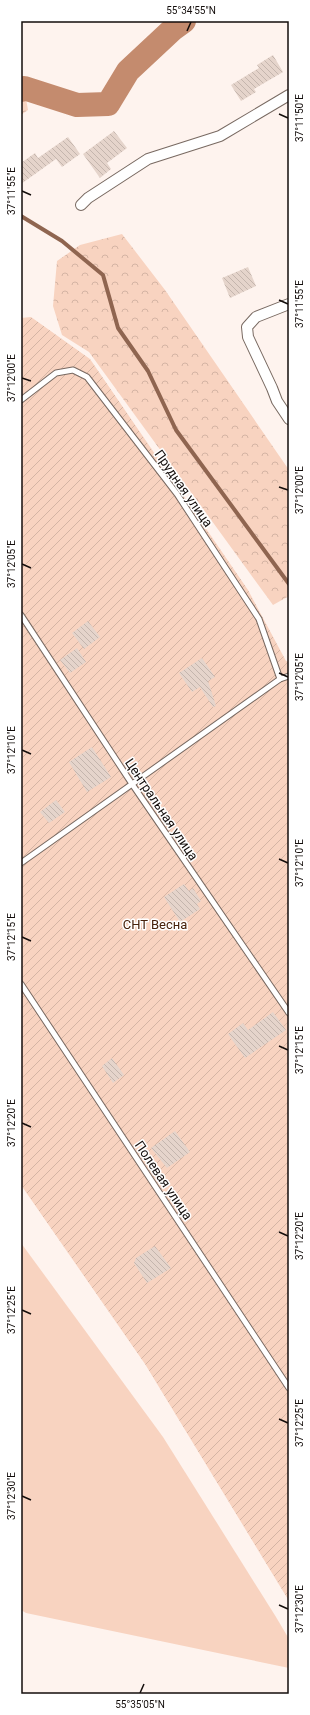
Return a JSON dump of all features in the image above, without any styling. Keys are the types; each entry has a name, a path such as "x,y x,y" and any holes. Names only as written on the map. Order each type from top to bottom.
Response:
{"street":[{"path":"81,205 88,198 148,159 220,136 289,95"},
{"path":"289,304 256,317 247,327 248,337 272,388 276,401 289,419"}],"lane":[{"name":"Прудная улица","path":"21,400 56,373 73,370 87,376 177,494 259,620 280,679"},
{"name":"Центральная улица","path":"21,615 132,784 289,1013"},
{"path":"21,863 280,679 289,676"},
{"name":"Полевая улица","path":"21,984 289,1388"}],"green space":[{"path":"21,70 28,110 21,115"},
{"path":"122,234 165,290 289,470 289,596 273,605 89,352 62,335 53,306 57,261 80,245"},
{"name":"СНТ Весна","path":"31,317 90,359 248,590 286,661 289,662 289,1601 145,1364 21,1185 21,318"},
{"path":"21,1243 163,1437 289,1639 289,1668 26,1613 21,1610"}],"building":[{"path":"273,55 283,72 254,89 256,92 241,101 231,85 259,68 257,65"},
{"path":"114,131 127,148 107,163 111,169 100,178 83,154"},
{"path":"68,137 80,154 62,167 56,159 21,184 21,163 35,153 38,158"},
{"path":"248,267 256,286 230,298 222,278"},
{"path":"88,621 100,637 84,649 72,633"},
{"path":"77,648 86,662 70,673 60,660"},
{"path":"202,658 215,677 208,681 216,706 213,707 200,687 192,692 179,673"},
{"path":"92,747 111,777 87,792 69,762"},
{"path":"56,800 65,812 49,823 40,812"},
{"path":"184,884 189,891 193,888 201,901 197,904 200,909 180,922 164,897"},
{"path":"273,1012 286,1030 245,1058 228,1034 243,1023 248,1030"},
{"path":"112,1058 124,1075 113,1083 102,1066"},
{"path":"175,1131 190,1152 167,1168 151,1148"},
{"path":"155,1246 171,1268 147,1283 134,1263 136,1258"}],"waterway":[{"path":"21,90 24,88 77,105 108,104 128,71 173,29 184,21"},
{"path":"21,216 62,241 103,275 118,328 148,371 176,430 289,584"}]}
